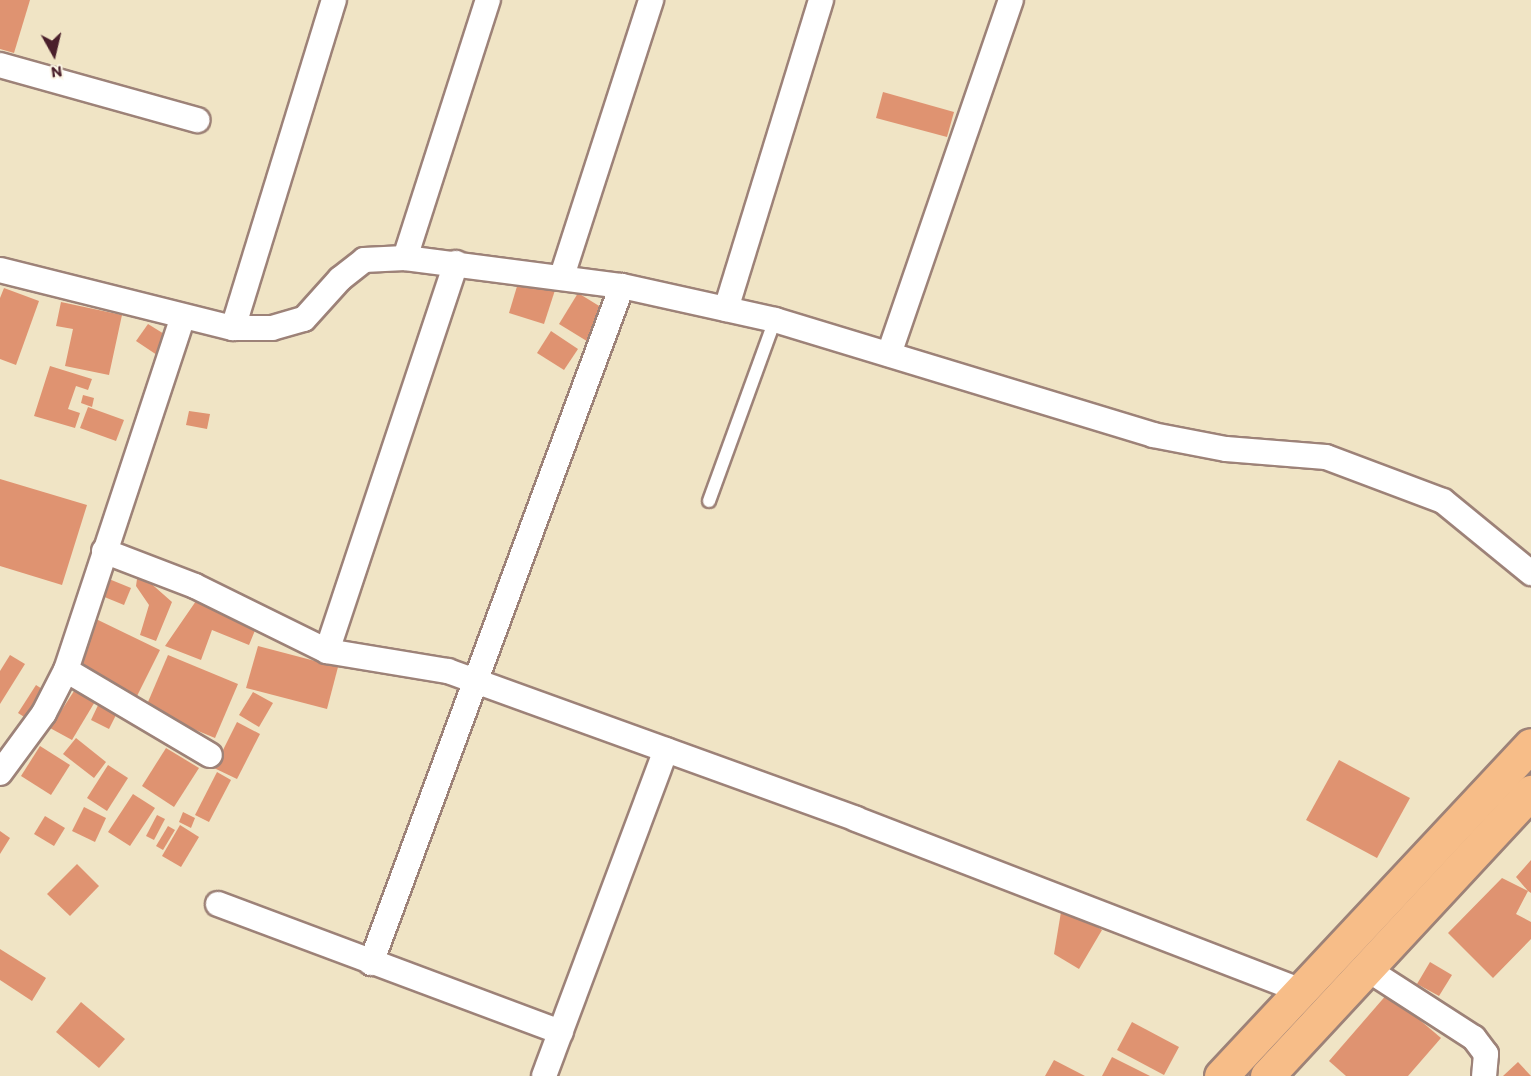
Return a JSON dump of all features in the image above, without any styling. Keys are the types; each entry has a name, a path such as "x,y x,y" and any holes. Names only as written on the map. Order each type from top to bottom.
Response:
{"highway":[{"path":"1221,1076 1531,745"},
{"path":"1267,1076 1531,792"}],"street":[{"path":"233,328 334,0"},
{"path":"405,258 488,0"},
{"path":"562,276 651,0"},
{"path":"726,309 820,0"},
{"path":"889,354 1011,0"},
{"path":"0,65 197,120"},
{"path":"0,270 233,328 272,328 304,319 323,303 340,279 364,260 405,258 456,263 622,286 775,320 1153,435 1226,449 1326,456 1389,477 1443,501 1531,573"},
{"path":"327,651 456,263"},
{"path":"371,963 622,286"},
{"path":"0,773 44,713 66,670 183,317"},
{"path":"104,551 195,586 327,651 371,661 416,664 477,681 666,750 1300,990"},
{"path":"66,670 210,755"},
{"path":"544,1076 666,750"},
{"path":"218,904 561,1032"},
{"path":"1367,969 1474,1038 1486,1054 1484,1076"}],"lane":[{"path":"709,501 775,320"}],"building":[{"path":"0,0 30,0 14,53 0,49"},
{"path":"883,92 954,112 947,137 876,118"},
{"path":"521,273 557,284 544,324 509,313"},
{"path":"4,288 39,301 16,365 0,359 0,298"},
{"path":"578,293 609,312 590,343 559,324"},
{"path":"61,302 122,315 109,375 65,366 73,329 56,326"},
{"path":"148,324 169,337 157,355 136,341"},
{"path":"551,331 578,349 564,370 537,353"},
{"path":"50,366 92,379 88,390 76,386 68,409 80,413 75,428 34,416"},
{"path":"83,395 94,398 92,407 81,403"},
{"path":"88,407 124,420 116,441 80,428"},
{"path":"189,411 210,414 207,429 186,425"},
{"path":"0,479 87,505 62,585 0,566"},
{"path":"138,572 172,602 156,641 140,635 149,605 136,586"},
{"path":"109,579 131,588 124,605 102,596"},
{"path":"196,601 256,628 249,645 212,630 201,660 165,646"},
{"path":"96,619 160,650 136,698 73,668"},
{"path":"258,646 338,667 327,709 246,688"},
{"path":"10,655 25,664 0,704 0,671"},
{"path":"168,655 238,684 215,738 145,709"},
{"path":"36,685 50,694 32,722 18,713"},
{"path":"76,688 96,700 72,740 50,728"},
{"path":"253,692 273,703 259,727 239,715"},
{"path":"100,701 119,709 109,729 91,720"},
{"path":"237,722 260,734 237,779 214,768"},
{"path":"76,738 106,762 94,778 63,754"},
{"path":"40,746 70,765 51,795 21,776"},
{"path":"166,748 199,768 174,807 142,786"},
{"path":"1339,760 1410,798 1377,858 1306,820"},
{"path":"108,765 128,778 107,811 87,798"},
{"path":"217,772 231,780 209,822 195,815"},
{"path":"133,794 155,808 130,846 108,832"},
{"path":"84,807 106,818 95,842 72,831"},
{"path":"183,812 195,818 191,828 179,822"},
{"path":"157,815 165,819 154,840 146,836"},
{"path":"45,816 65,828 54,846 34,834"},
{"path":"180,825 199,837 181,867 162,856"},
{"path":"168,826 175,830 163,850 156,846"},
{"path":"0,831 10,838 0,854"},
{"path":"1531,860 1531,893 1516,877"},
{"path":"77,864 99,886 70,916 47,894"},
{"path":"1502,878 1528,891 1516,914 1531,922 1531,939 1493,978 1448,933"},
{"path":"1062,906 1102,930 1079,969 1054,954"},
{"path":"0,949 46,978 32,1001 0,980"},
{"path":"1430,962 1452,975 1439,996 1417,984"},
{"path":"1388,993 1441,1038 1408,1076 1346,1076 1329,1061"},
{"path":"81,1002 125,1039 99,1068 56,1032"},
{"path":"1132,1022 1179,1047 1164,1075 1117,1050"},
{"path":"1112,1057 1150,1076 1102,1076"},
{"path":"1054,1060 1085,1076 1045,1076"},
{"path":"1518,1062 1531,1076 1503,1076"}]}
